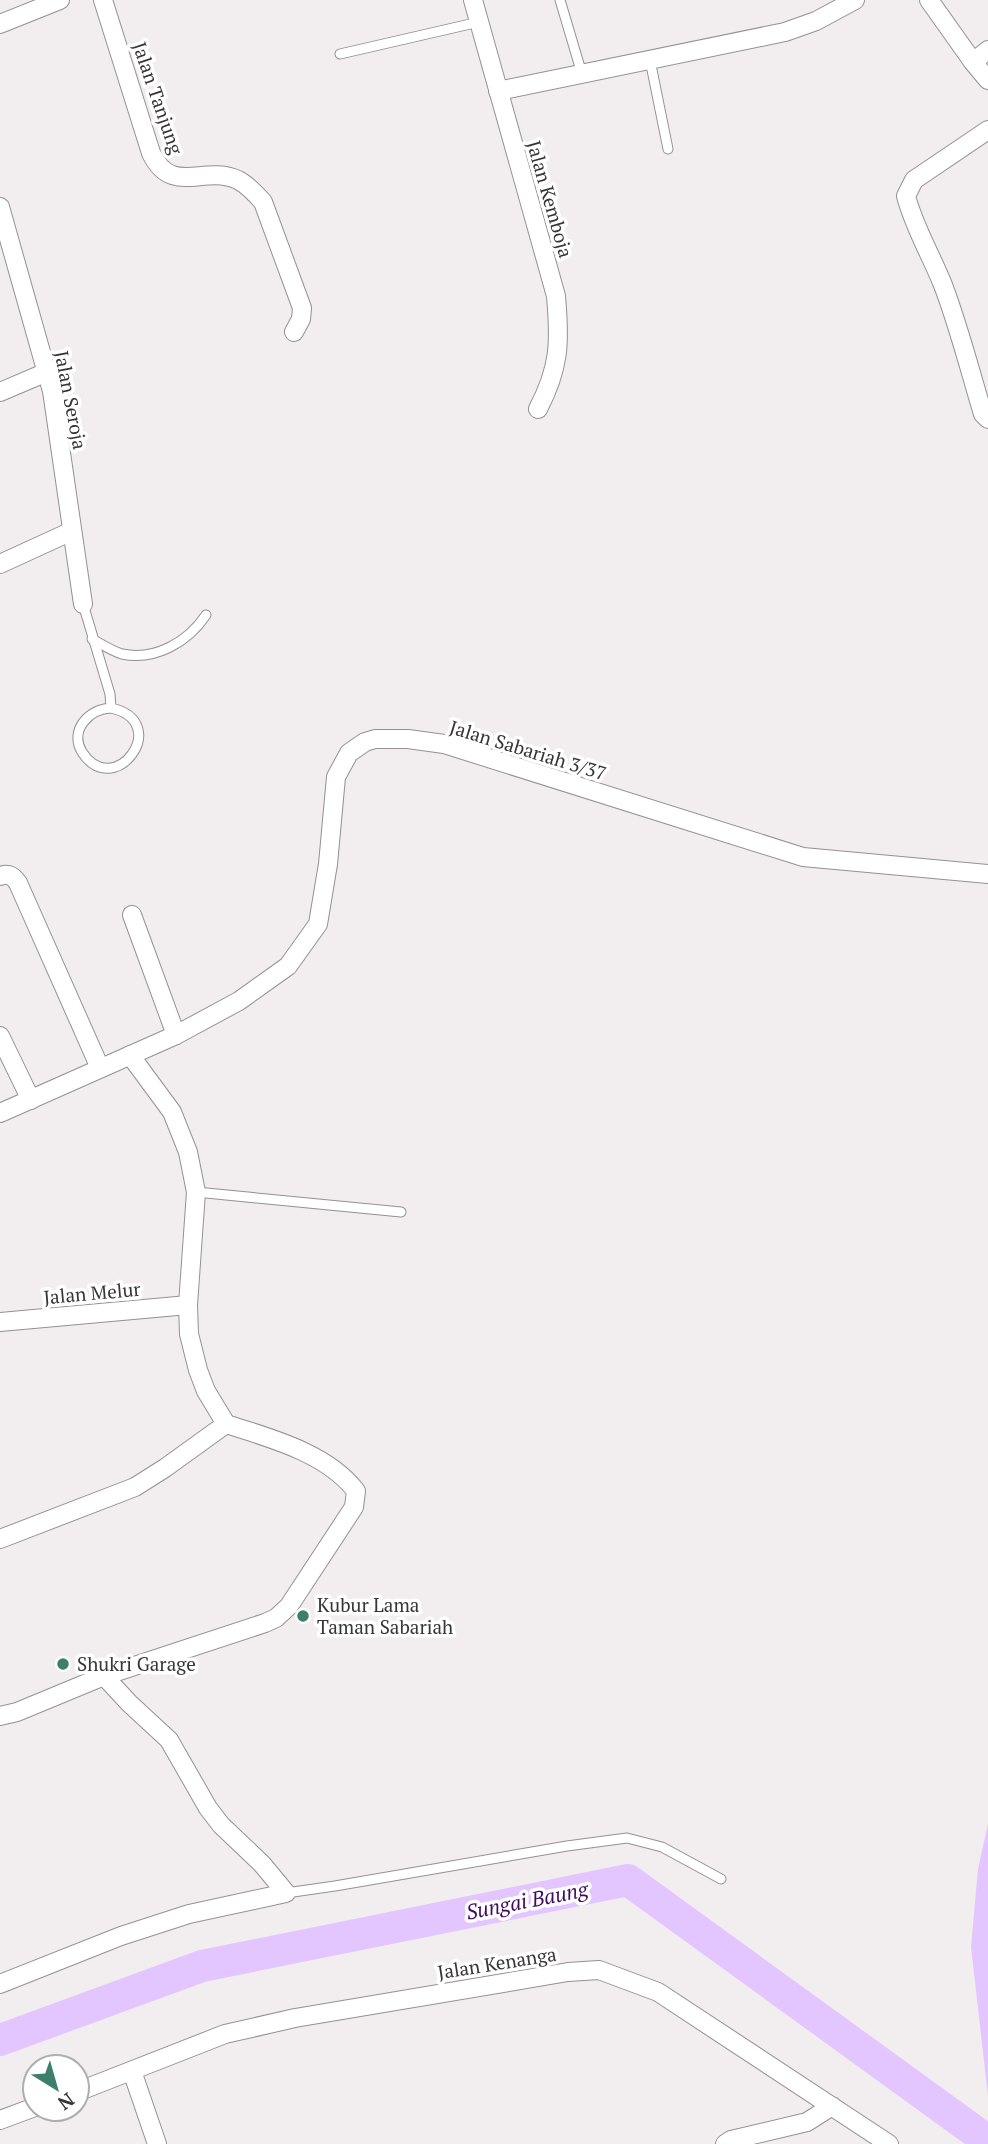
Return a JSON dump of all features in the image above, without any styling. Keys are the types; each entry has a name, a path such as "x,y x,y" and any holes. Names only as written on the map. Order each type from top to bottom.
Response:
{"street":[{"path":"0,24 60,0"},
{"name":"Jalan Tanjung","path":"103,0 157,166 166,174 177,177 222,175 239,180 263,202 302,308 294,332"},
{"name":"Jalan Kemboja","path":"473,0 556,296 559,331 557,361 550,386 538,409"},
{"path":"498,92 785,32 855,0"},
{"path":"929,0 988,80"},
{"path":"973,62 988,50"},
{"path":"988,130 914,180 906,196 911,216 942,284 983,414 988,419"},
{"name":"Jalan Seroja","path":"0,207 4,234 52,390 83,604"},
{"path":"0,393 47,372"},
{"path":"0,564 72,531"},
{"name":"Jalan Sabariah 3/37","path":"0,1113 176,1035 239,1002 288,966 318,924 328,864 336,776 349,753 375,738 444,744 803,857 988,874"},
{"path":"0,876 12,876 18,883 100,1068"},
{"path":"132,915 176,1035"},
{"path":"0,1036 31,1100"},
{"path":"0,1716 17,1712 104,1676 276,1618 289,1606 354,1507 356,1491 348,1481 289,1444 226,1424 206,1391 188,1334 195,1192 188,1152 172,1112 130,1055"},
{"name":"Jalan Melur","path":"0,1322 188,1305"},
{"path":"0,1539 135,1487 226,1424"},
{"path":"0,1984 121,1936 189,1914 286,1893 208,1808 169,1740 104,1676"},
{"name":"Jalan Kenanga","path":"91,2087 225,2034 272,2023 568,1972 599,1970 658,1992 889,2144"},
{"path":"132,2071 157,2144"},
{"path":"725,2144 731,2140 807,2122 832,2106"},
{"path":"0,2120 21,2112"}],"lane":[{"path":"560,0 582,74"},
{"path":"340,54 479,22"},
{"path":"650,60 668,149"},
{"path":"83,604 110,694 111,708"},
{"path":"92,639 120,654 153,653 171,648 185,639 197,629 206,615"},
{"path":"102,708 111,708 121,710 131,718 138,729 139,740 134,754 122,765 109,768 88,761 80,749 78,736 80,726 88,715 102,708"},
{"path":"195,1192 401,1212"},
{"path":"286,1893 627,1838 662,1847 721,1879"}],"shaded area":[{"path":"988,1824 988,2096 971,1947 978,1869"}],"waterway":[{"name":"Sungai Baung","path":"0,2040 202,1966 628,1880 988,2141"}],"place":[{"name":"Kubur Lama Taman Sabariah","path":"303,1616"},
{"name":"Shukri Garage","path":"63,1664"}]}
